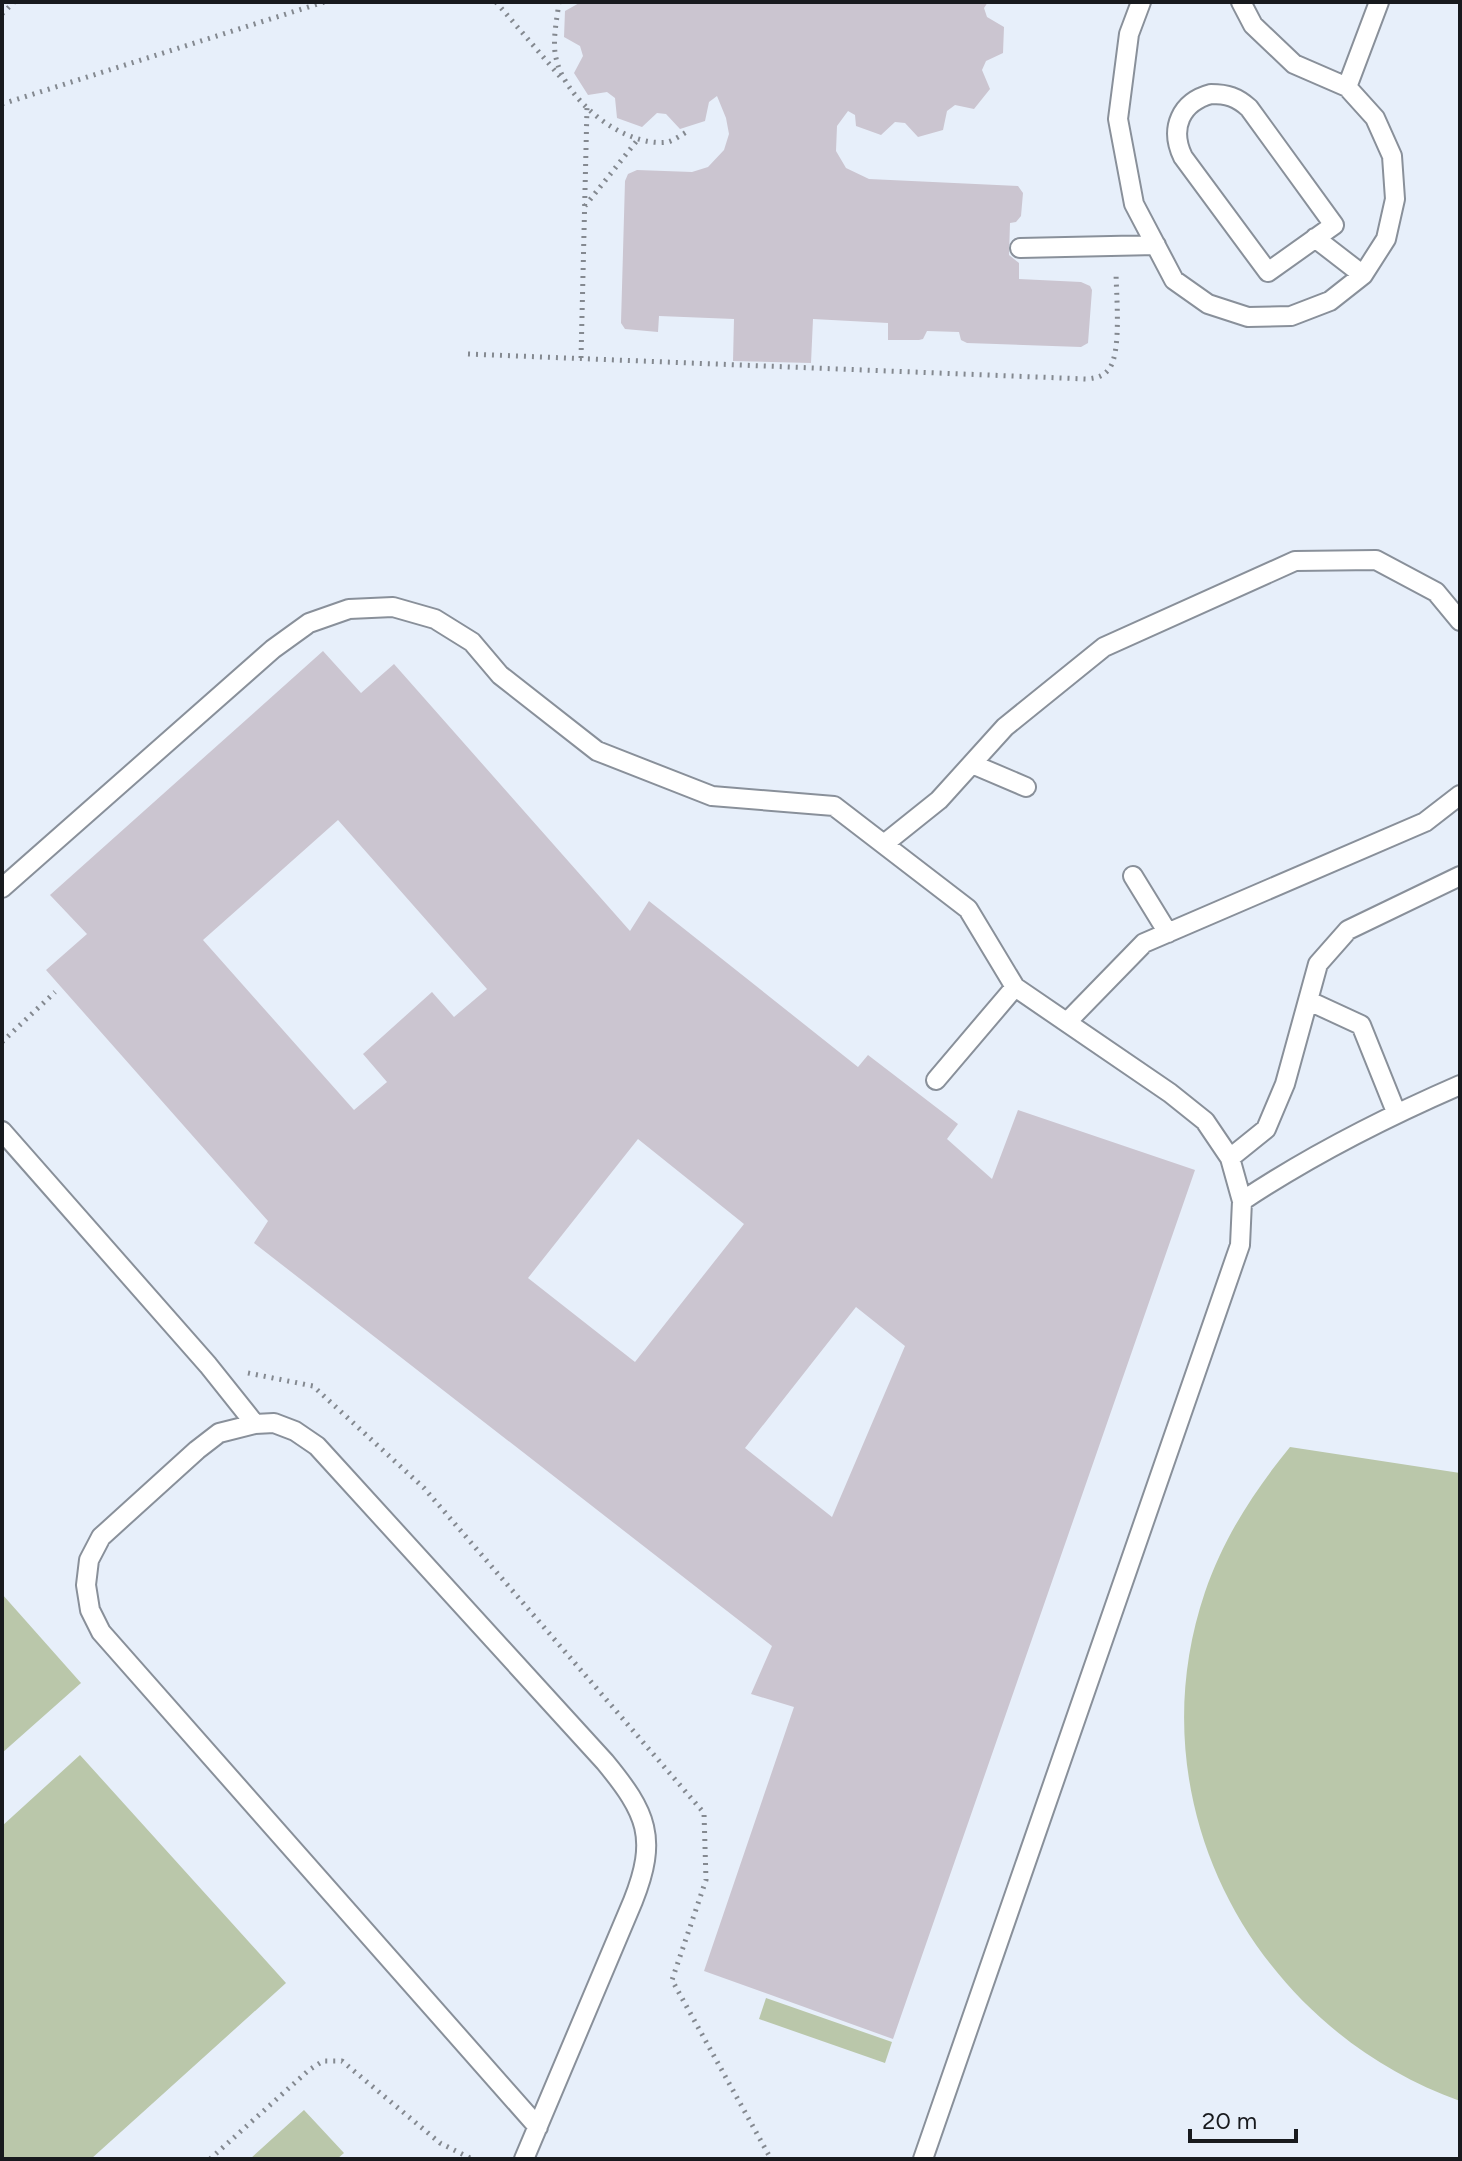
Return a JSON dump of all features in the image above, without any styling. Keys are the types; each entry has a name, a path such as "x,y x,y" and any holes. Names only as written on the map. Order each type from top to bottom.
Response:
{"lane":[{"path":"1141,2 1129,34 1118,119 1134,204 1174,280 1208,304 1248,317 1291,316 1330,301 1363,275 1386,239 1395,199 1392,156 1375,118 1347,87 1294,64 1253,25 1241,2"},
{"path":"1347,87 1379,2"},
{"path":"1225,94 1249,108 1334,225 1315,238 1268,272 1183,157 1177,144 1176,130 1187,106 1198,97 1225,94"},
{"path":"1315,238 1363,275"},
{"path":"1020,248 1156,245"},
{"path":"884,844 939,800 1005,727 1104,647 1295,561 1376,560 1436,592 1460,621"},
{"path":"2,888 273,649 309,623 349,609 393,607 435,619 472,642 500,675 597,751 712,796 834,806 968,909 1015,987 1170,1093 1205,1121 1230,1158 1242,1201 1240,1245 923,2159"},
{"path":"972,764 1026,787"},
{"path":"1067,1022 1144,943 1425,822 1460,795"},
{"path":"1133,876 1168,933"},
{"path":"1230,1158 1266,1129 1285,1084 1318,964 1348,930 1460,876"},
{"path":"936,1080 1015,987"},
{"path":"1309,1001 1361,1025 1396,1112"},
{"path":"1242,1201 1289,1170 1396,1112 1460,1085"},
{"path":"2,1131 208,1365 255,1424"},
{"path":"524,2159 538,2127 645,1872 647,1842 641,1812 629,1791 599,1756 317,1446 295,1431 274,1423 255,1424 219,1433 101,1537 89,1560 86,1585 90,1610 101,1632 538,2127"}],"path":[{"path":"2,14 14,2"},
{"path":"2,104 324,2"},
{"path":"496,2 587,107 606,124 639,138 670,142 690,130"},
{"path":"559,2 556,57 566,83"},
{"path":"581,358 587,107"},
{"path":"584,206 639,138"},
{"path":"468,354 1086,379 1099,377 1111,367 1116,351 1116,266"},
{"path":"2,1042 55,992"},
{"path":"672,1980 771,2159"},
{"path":"210,2159 309,2070 323,2061 342,2061 440,2143 472,2159"}],"green space":[{"path":"1290,1447 1460,1473 1460,2101 1387,2067 1323,2020 1270,1963 1228,1898 1200,1827 1186,1751 1187,1672 1205,1592 1221,1552 1241,1515"},
{"path":"2,1594 81,1683 2,1753"},
{"path":"80,1755 286,1983 91,2159 2,2159 2,1826"},
{"path":"766,1998 892,2042 885,2063 759,2019"},
{"path":"304,2110 344,2153 337,2159 250,2159"}],"building":[{"path":"581,2 988,2 984,8 987,17 1004,27 1003,53 986,61 982,70 990,89 974,109 955,105 947,111 943,130 918,137 905,123 895,122 881,135 856,126 855,115 848,111 837,126 836,151 846,168 869,179 1018,186 1023,193 1021,216 1010,223 1009,255 1019,263 1019,279 1081,282 1090,286 1088,343 1081,347 967,343 961,340 959,332 927,331 919,340 888,340 888,323 813,319 811,363 733,361 734,319 659,316 658,332 625,329 621,323 625,181 628,174 637,170 692,172 708,167 724,150 729,134 717,96 709,102 705,121 680,129 666,114 657,113 642,127 617,118 615,98 607,92 588,95 574,73 583,56 580,46 564,37 565,11"},
{"path":"323,651 361,693 394,664 630,931 649,901 858,1067 868,1055 958,1124 947,1139 992,1179 1018,1110 1195,1170 893,2039 704,1971 794,1707 751,1694 772,1646 254,1243 268,1221 46,970 87,934 50,895","holes":["338,820 487,989 454,1017 432,992 363,1054 387,1082 354,1110 203,940","638,1139 744,1224 635,1362 528,1278","856,1307 905,1346 832,1517 745,1448"]}]}
